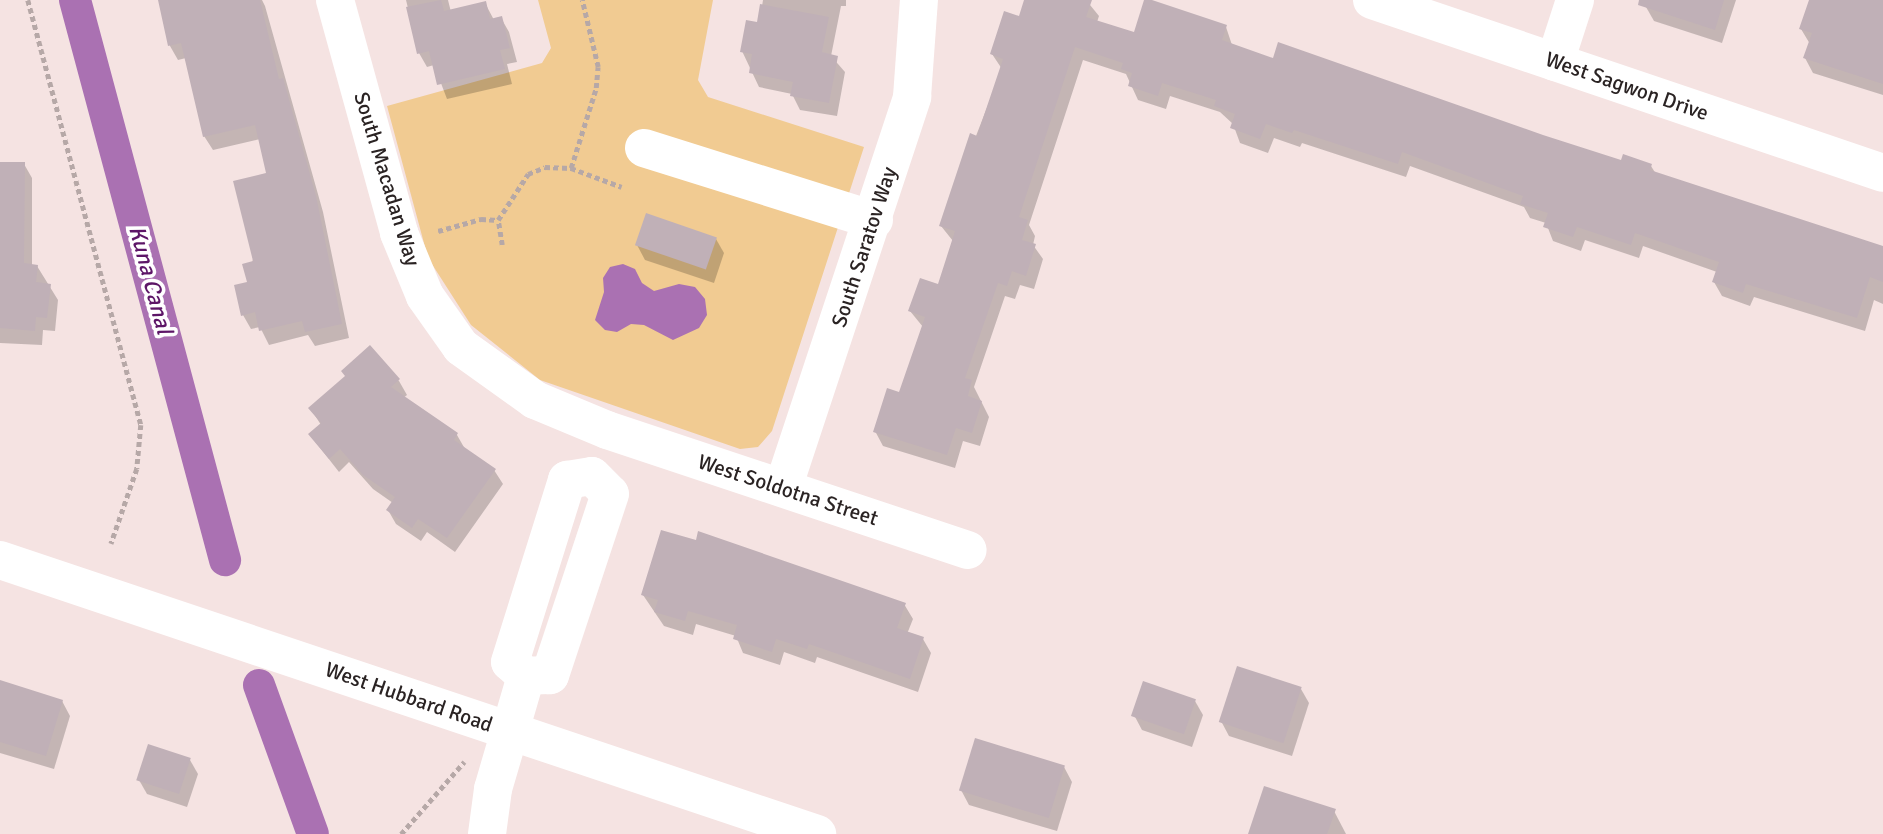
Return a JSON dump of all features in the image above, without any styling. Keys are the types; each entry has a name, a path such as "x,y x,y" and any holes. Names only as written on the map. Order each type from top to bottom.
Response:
{"street":[{"name":"South Macadan Way","path":"335,0 399,233 425,296 461,347 535,400 607,430"},
{"name":"South Saratov Way","path":"783,488 912,97 919,0"},
{"name":"West Sagwon Drive","path":"1372,0 1883,173"},
{"path":"1555,62 1575,0"},
{"path":"644,148 873,220"},
{"path":"487,834 493,789 526,676 509,662 567,480 592,476 607,430"},
{"name":"West Soldotna Street","path":"607,430 968,550"},
{"name":"West Hubbard Road","path":"0,560 817,834"}],"path":[{"path":"28,0 141,425 137,470 111,544"},
{"path":"571,168 596,88 598,67 582,0"},
{"path":"502,245 498,220 528,174 545,167 571,168 622,187"},
{"path":"438,231 481,219 498,220"},
{"path":"401,834 464,762"}],"shaded area":[{"path":"538,0 713,0 698,80 708,97 864,147 772,431 758,447 740,449 540,380 471,325 428,258 387,106 542,63 551,48"},
{"path":"623,264 635,269 642,283 654,291 679,284 695,287 705,299 707,315 699,328 673,340 644,325 631,324 617,332 605,330 595,320 604,292 603,278 610,267"}],"building":[{"path":"158,0 260,0 279,79 283,78 316,196 342,324 305,332 302,321 259,331 255,312 241,316 234,285 247,282 242,264 253,261 233,181 266,173 255,125 203,137 181,43 168,46"},
{"path":"441,0 444,11 486,1 490,19 502,16 510,48 500,50 505,69 437,85 429,51 417,54 406,7"},
{"path":"1024,0 1092,0 1086,17 1134,32 1144,0 1152,0 1227,25 1222,40 1273,58 1278,42 1543,135 1621,160 1623,154 1652,164 1650,170 1883,246 1883,282 1870,277 1857,318 1746,284 1743,293 1712,282 1719,262 1635,233 1631,245 1577,227 1573,237 1543,227 1548,213 1520,204 1523,196 1402,152 1398,164 1294,130 1292,133 1266,124 1260,139 1230,128 1235,114 1214,106 1216,100 1162,83 1158,96 1128,86 1132,73 1121,69 1123,63 1075,47 1019,217 1028,220 1022,240 1036,244 1026,276 1012,271 1007,286 998,283 965,378 972,380 968,396 982,401 972,433 956,428 947,455 873,432 887,388 899,392 925,317 908,311 920,278 938,284 955,231 939,226 970,133 977,136 1003,59 990,54 1004,11 1019,16"},
{"path":"1639,0 1724,0 1715,30 1638,5"},
{"path":"1809,0 1883,0 1883,84 1803,58 1812,33 1799,29"},
{"path":"760,4 829,17 822,52 838,56 829,103 790,96 793,82 749,73 752,54 740,52 746,20 757,22"},
{"path":"0,162 25,162 24,263 38,265 36,282 51,284 47,318 36,317 35,331 0,328"},
{"path":"646,213 717,237 706,270 635,245"},
{"path":"370,345 400,379 391,387 458,433 454,440 496,469 447,538 418,519 412,528 386,510 395,497 363,475 340,449 329,459 308,434 321,423 308,408 345,376 341,371"},
{"path":"661,530 696,540 698,531 906,603 897,628 924,637 910,679 809,644 807,649 776,639 772,652 733,639 737,625 688,611 685,621 654,612 658,600 641,595"},
{"path":"1237,666 1302,687 1283,743 1219,722"},
{"path":"0,680 63,700 46,756 0,742"},
{"path":"1143,681 1196,699 1184,734 1131,716"},
{"path":"975,738 1065,765 1049,818 959,791"},
{"path":"148,744 191,758 179,794 136,780"},
{"path":"1264,786 1336,809 1327,834 1248,834"}],"waterway":[{"name":"Kuna Canal","path":"75,0 225,560"},
{"name":"Kuna Canal","path":"259,685 313,834"}]}
